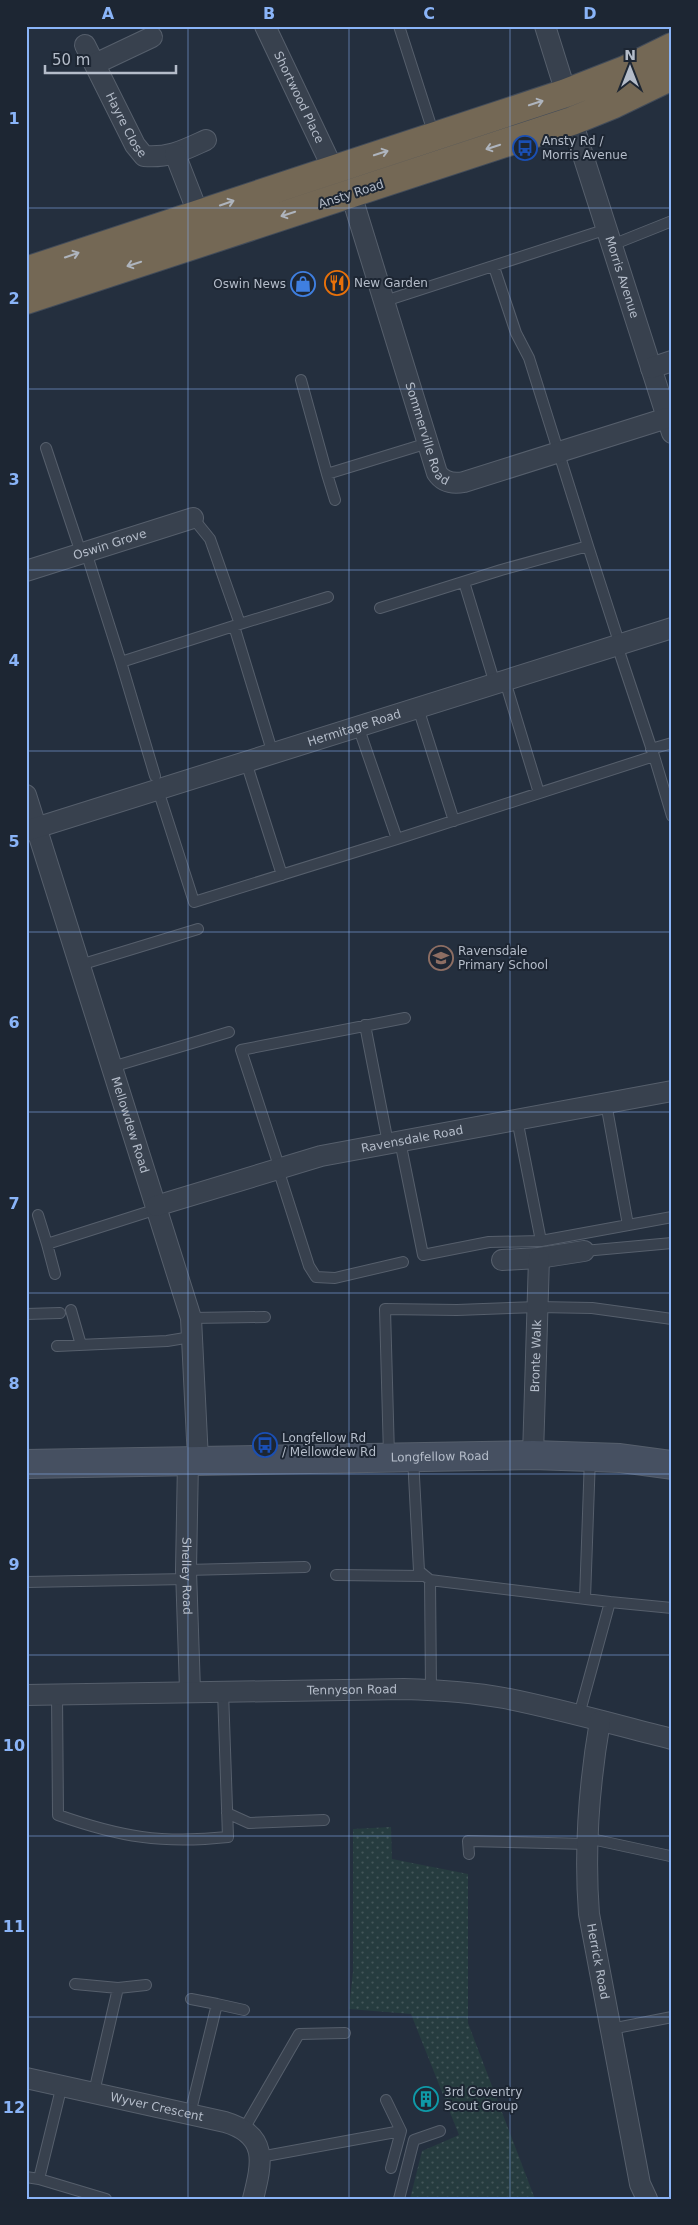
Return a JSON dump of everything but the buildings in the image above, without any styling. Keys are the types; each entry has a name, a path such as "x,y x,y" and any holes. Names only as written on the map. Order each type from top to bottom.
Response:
{"highway":[{"path":"26,271 566,93 625,70 672,47"},
{"name":"Ansty Road","path":"26,300 572,121 614,104 672,76"}],"street":[{"name":"Shortwood Place","path":"265,26 333,169"},
{"path":"545,26 566,93"},
{"path":"95,64 152,37"},
{"name":"Hayre Close","path":"85,45 135,145 144,156 161,158 206,140"},
{"name":"Morris Avenue","path":"572,121 669,425"},
{"path":"175,154 198,213"},
{"name":"Sommerville Road","path":"351,194 428,443 440,476 455,483 559,452 669,425"},
{"path":"651,368 672,361"},
{"name":"Oswin Grove","path":"26,571 192,518"},
{"name":"Hermitage Road","path":"32,830 156,783 273,754 672,628"},
{"name":"Mellowdew Road","path":"26,795 32,830 80,965 156,1208 191,1328 193,1461"},
{"name":"Ravensdale Road","path":"156,1208 321,1156 672,1091"},
{"path":"502,1260 540,1249 584,1251"},
{"name":"Bronte Walk","path":"533,1455 540,1249"},
{"name":"Longfellow Road","path":"26,1464 533,1455 590,1456 672,1466"},
{"name":"Shelley Road","path":"190,1691 187,1575 193,1461"},
{"name":"Tennyson Road","path":"26,1695 190,1691 431,1690 502,1698 672,1739"},
{"name":"Herrick Road","path":"600,1721 592,1770 586,1841 586,1878 589,1914 640,2184 647,2199"},
{"name":"Wyver Crescent","path":"26,2078 190,2114 244,2129"},
{"path":"244,2129 253,2138 260,2162 253,2199"}],"lane":[{"path":"400,26 434,136"},
{"path":"385,301 494,267 672,221"},
{"path":"494,267 516,333 530,358 672,816"},
{"path":"301,380 335,500"},
{"path":"327,474 428,443"},
{"path":"46,448 121,662 156,783 194,902 539,794 653,753 672,743"},
{"path":"192,518 210,539 237,625 273,754"},
{"path":"380,608 588,546"},
{"path":"464,582 539,794"},
{"path":"121,662 328,597"},
{"path":"418,708 454,821"},
{"path":"358,726 397,839"},
{"path":"246,762 282,875"},
{"path":"80,965 198,929"},
{"path":"403,1262 335,1278 316,1277 309,1266 241,1050 405,1018"},
{"path":"365,1025 423,1255 489,1242 540,1249 628,1225 672,1217"},
{"path":"112,1067 229,1032"},
{"path":"606,1103 628,1225"},
{"path":"517,1119 540,1249"},
{"path":"47,1244 156,1208"},
{"path":"38,1215 55,1274"},
{"path":"584,1251 672,1243"},
{"path":"431,1690 427,1578 419,1571 401,1456 385,1309 592,1308 672,1319"},
{"path":"71,1310 81,1345"},
{"path":"26,1314 60,1313"},
{"path":"56,1346 167,1341 191,1328 265,1317"},
{"path":"586,1598 590,1456"},
{"path":"26,1582 187,1575 305,1567"},
{"path":"336,1575 427,1578 610,1602 672,1608"},
{"path":"578,1715 610,1602"},
{"path":"57,1694 58,1815 101,1830 151,1839 190,1841 228,1837 223,1691"},
{"path":"227,1813 249,1823 324,1820"},
{"path":"469,1854 468,1841 586,1841 670,1856"},
{"path":"75,1984 118,1988 146,1985"},
{"path":"94,2092 118,1988"},
{"path":"191,1999 244,2010"},
{"path":"190,2114 217,2004"},
{"path":"611,2029 672,2017"},
{"path":"244,2129 299,2034 345,2033"},
{"path":"40,2179 62,2085"},
{"path":"386,2100 401,2131 391,2168"},
{"path":"260,2162 401,2131"},
{"path":"399,2199 414,2140 440,2131"},
{"path":"26,2177 40,2179 106,2199"}],"green space":[{"path":"391,1827 392,1859 468,1874 468,2023 535,2199 410,2199 422,2151 459,2135 411,2014 349,2009 353,1972 353,1829"}],"place":[{"name":"Ansty Rd / Morris Avenue","path":"525,148"},
{"name":"New Garden","path":"337,283"},
{"name":"Oswin News","path":"303,284"},
{"name":"Ravensdale Primary School","path":"441,958"},
{"name":"Longfellow Rd / Mellowdew Rd","path":"265,1445"},
{"name":"3rd Coventry Scout Group","path":"426,2099"}]}
